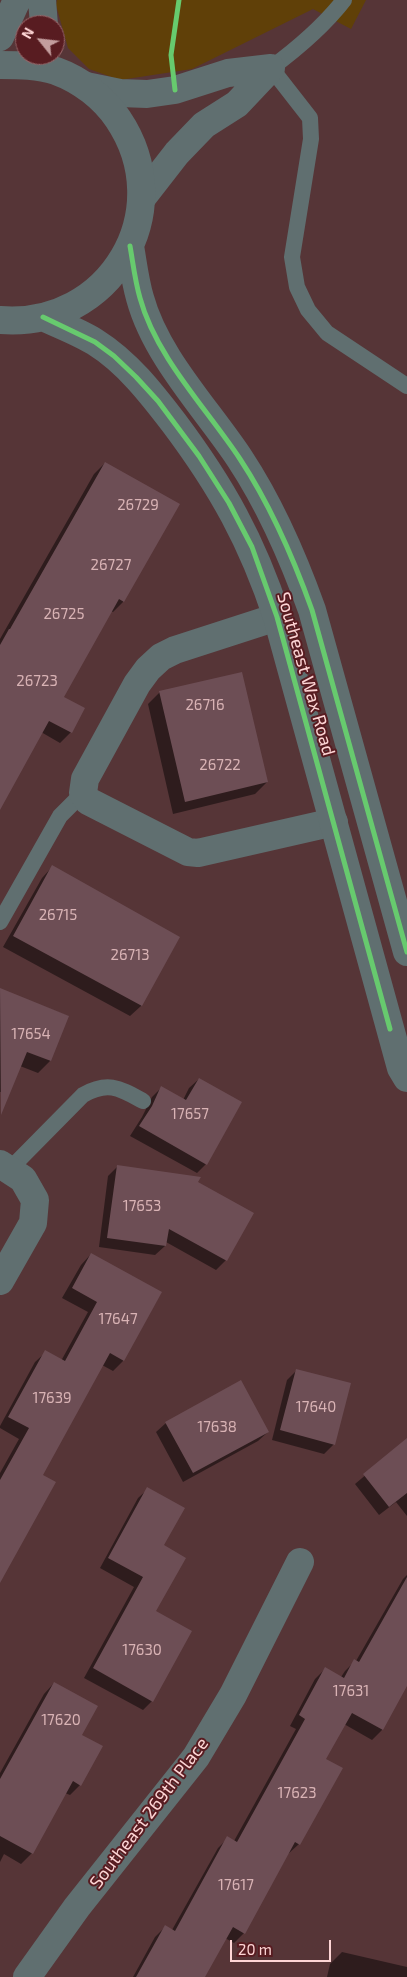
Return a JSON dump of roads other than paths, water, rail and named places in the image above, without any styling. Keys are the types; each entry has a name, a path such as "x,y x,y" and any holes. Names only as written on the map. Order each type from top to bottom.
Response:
{"street":[{"path":"0,37 18,0"},
{"path":"42,0 43,15"},
{"path":"0,65 15,65"},
{"path":"0,320 22,321 43,317 70,307 95,292 115,271 130,246 139,222 142,198 139,165 128,134 110,107 86,86 57,65"},
{"path":"86,86 120,94 147,94 189,87 228,72 271,68"},
{"path":"142,198 177,153 204,125 237,104 271,68"},
{"name":"Southeast Wax Road","path":"130,246 140,298 166,355 240,458 261,492 279,526 297,569 314,619 407,952"},
{"name":"Southeast Wax Road","path":"43,317 95,342 114,356 136,377 158,402 199,456 229,503 252,547 278,617 401,1068 407,1078"},
{"path":"278,617 175,650 161,657 148,669 137,684 85,779 82,793 88,801 188,852 198,854 334,822"},
{"path":"3,1269 33,1223 36,1200 23,1179 5,1167"},
{"name":"Southeast 269th Place","path":"27,1977 77,1907 196,1756 233,1695 300,1562"}],"lane":[{"path":"344,0 316,32 271,68 310,118 311,139 292,257 297,287 308,310 327,333 407,386"},
{"path":"0,922 60,816 82,793"},
{"path":"5,1167 83,1095 94,1089 109,1086 125,1091 142,1101"}]}
